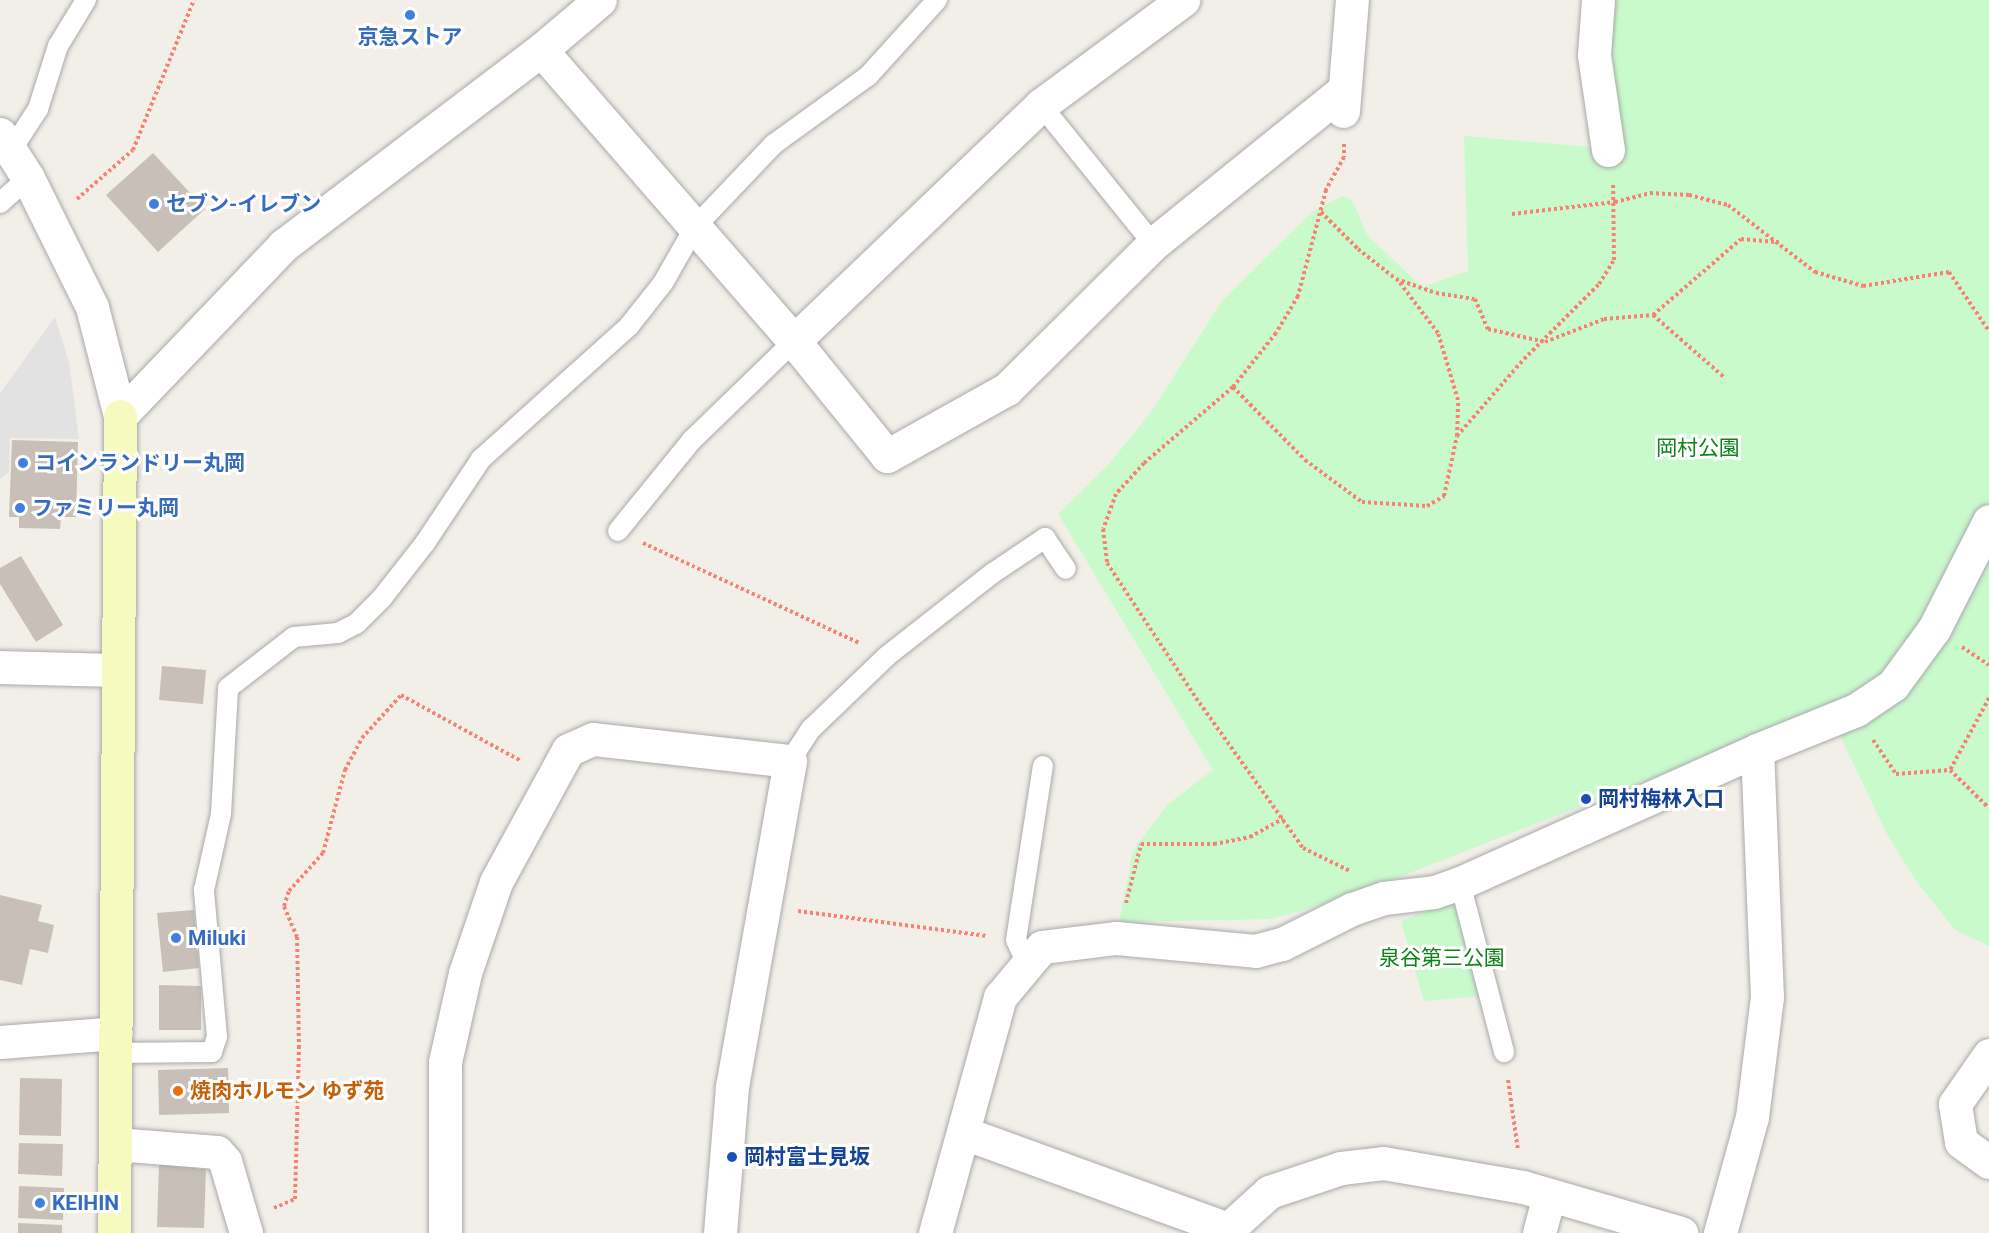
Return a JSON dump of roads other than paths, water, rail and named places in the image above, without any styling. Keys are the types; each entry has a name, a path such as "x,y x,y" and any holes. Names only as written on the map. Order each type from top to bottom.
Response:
{"street":[{"path":"120,416 284,245 541,50 600,0"},
{"path":"794,341 1041,105 1183,0"},
{"path":"541,50 794,341 887,456 1007,388 1153,244 1343,103 1352,0"},
{"path":"1598,0 1594,55 1608,150"},
{"path":"6,142 28,178 92,307 120,416 114,1233"},
{"path":"935,1233 1000,997 1021,951 1116,939 1255,951 1282,944 1352,909 1384,898 1434,892 1460,884 1757,750 1856,710 1893,686 1934,628 1989,521"},
{"path":"0,667 118,670"},
{"path":"445,1233 445,1062 465,973 496,882 552,779 568,750 593,739 790,761 732,1087 720,1233"},
{"path":"1720,1233 1752,1117 1767,997 1757,750"},
{"path":"0,1042 116,1043"},
{"path":"1989,1055 1955,1104 1961,1142 1989,1162"},
{"path":"964,1133 1224,1230 1269,1192 1341,1168 1383,1163 1536,1192 1681,1233"},
{"path":"115,1144 218,1152 225,1161 254,1223"},
{"path":"1536,1192 1539,1233"}],"lane":[{"path":"6,142 38,109 58,46 86,0"},
{"path":"116,1043 212,1052 217,1037 204,890 221,814 228,688 294,637 338,633 356,624 382,598 424,543 481,459 629,326 663,284 695,227 774,144 868,76 937,0"},
{"path":"1041,105 1153,244"},
{"path":"0,203 28,178"},
{"path":"618,531 692,440 794,341"},
{"path":"790,761 811,729 887,656 993,573 1045,538 1066,569"},
{"path":"1021,951 1043,766"},
{"path":"1460,884 1504,1052"}],"place":[{"name":"京急ストア","path":"410,15"},
{"name":"セブン-イレブン","path":"154,204"},
{"name":"コインランドリー丸岡","path":"23,463"},
{"name":"ファミリー丸岡","path":"20,508"},
{"name":"岡村梅林入口","path":"1586,799"},
{"name":"Miluki","path":"176,938"},
{"name":"焼肉ホルモン ゆず苑","path":"178,1091"},
{"name":"岡村富士見坂","path":"732,1157"},
{"name":"KEIHIN","path":"40,1203"}],"park label":[{"name":"岡村公園","path":"1698,448"},
{"name":"泉谷第三公園","path":"1442,958"}]}
